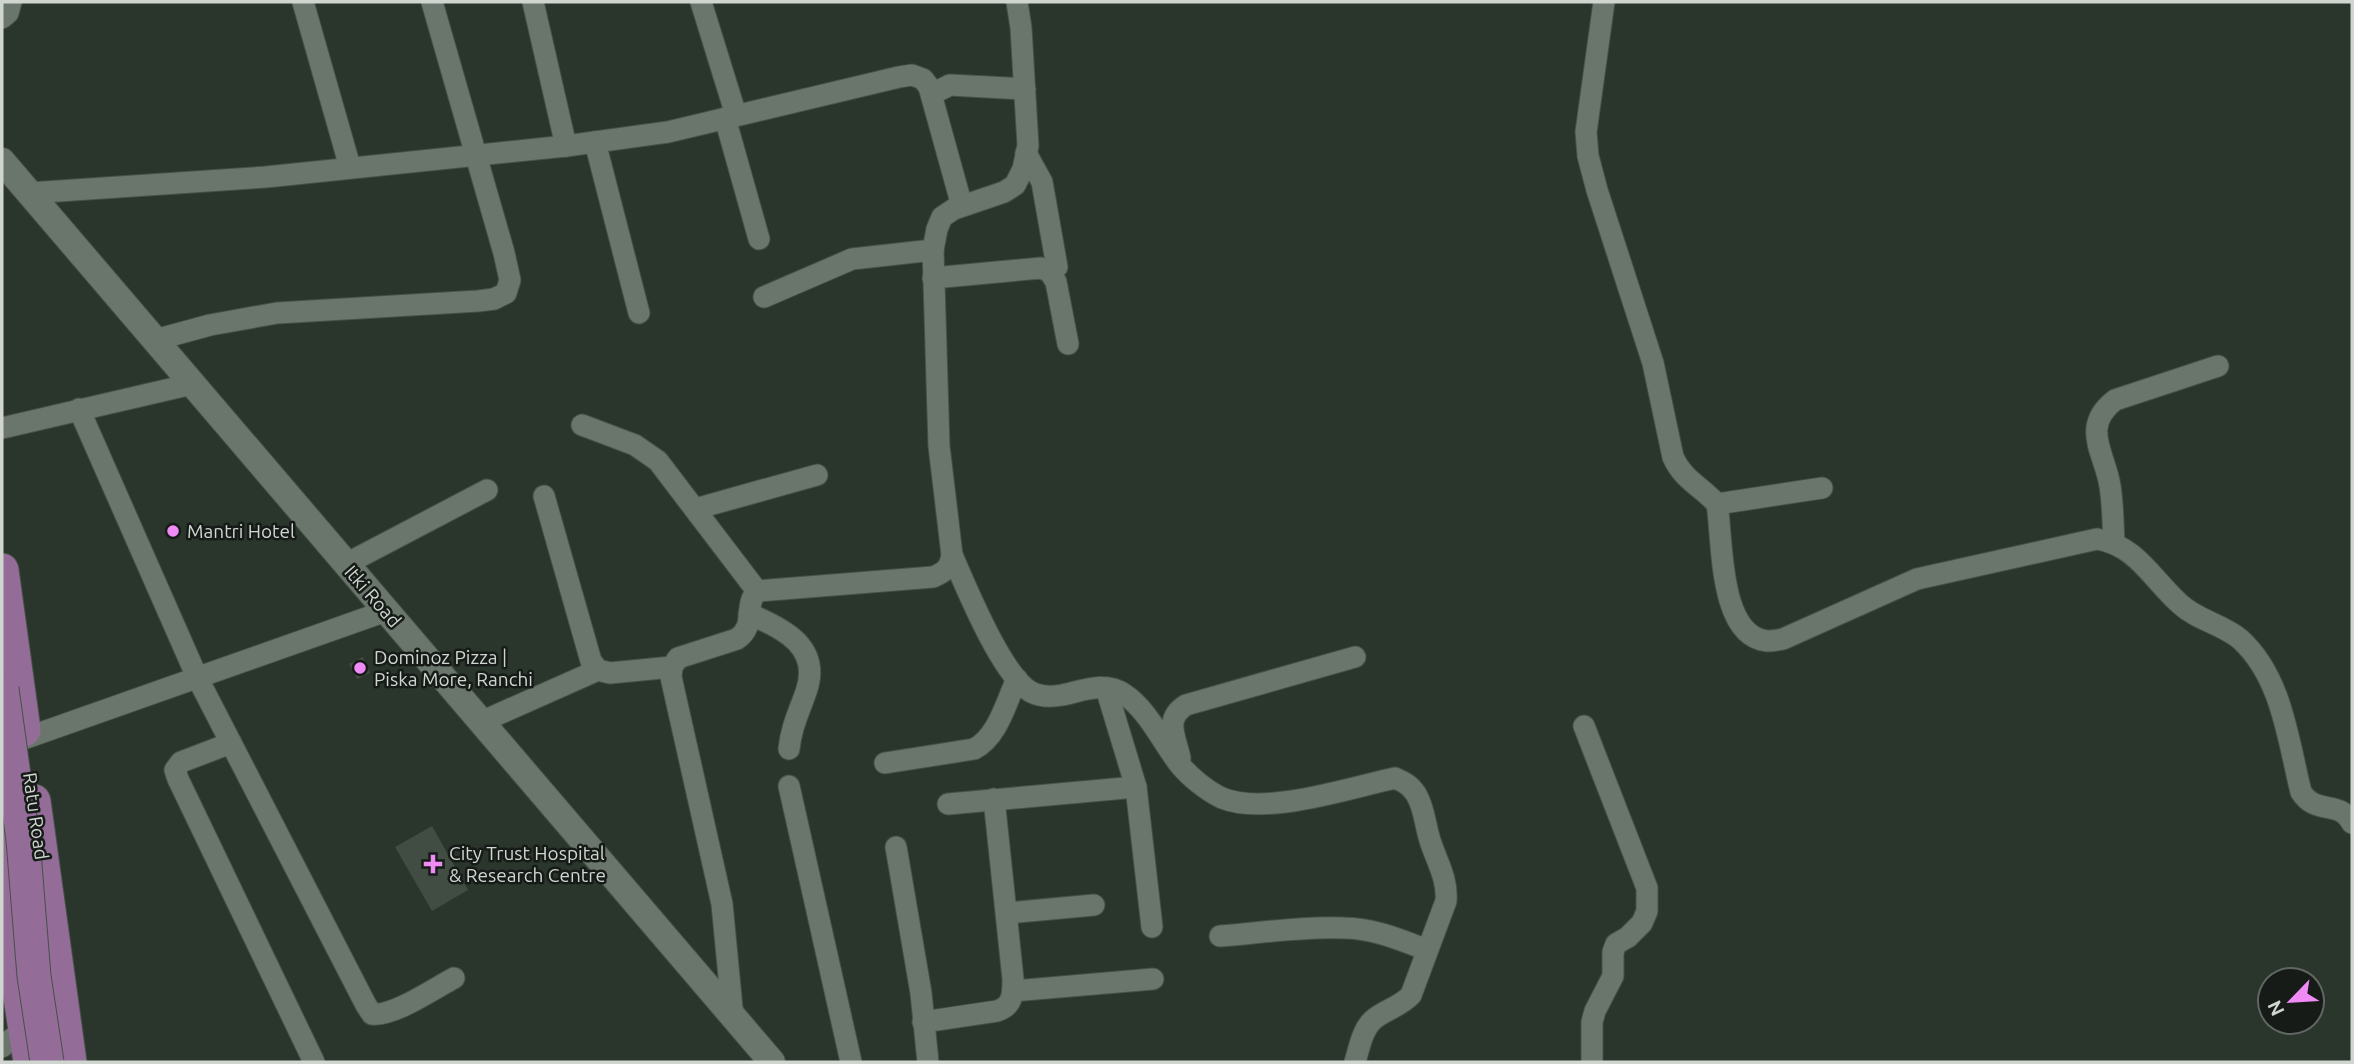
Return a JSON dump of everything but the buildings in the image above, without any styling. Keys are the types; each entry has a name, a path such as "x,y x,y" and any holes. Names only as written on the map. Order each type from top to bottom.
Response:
{"main road":[{"name":"Ratu Road","path":"2,570 14,743 69,1062"},
{"path":"2,689 23,840 34,976 47,1062"},
{"path":"2,816 17,978 15,1052"},
{"path":"2,940 15,1052"}],"street":[{"path":"2,18 8,13 12,2"},
{"path":"303,2 350,167"},
{"path":"155,340 210,325 277,313 478,301 494,299 506,293 510,280 432,2"},
{"path":"533,2 566,146"},
{"path":"701,2 759,239"},
{"path":"733,1018 722,904 671,677 672,667 678,658 737,639 744,634 749,627 751,597 757,591 933,577 944,572 950,565 939,446 933,250 942,217 962,206 1004,192 1014,185 1023,169 1028,146 1017,2"},
{"path":"1604,2 1586,132 1588,156 1653,363 1672,457 1679,471 1717,504 1728,597 1737,617 1749,633 1765,641 1783,639 1917,579 2097,539 2115,542 2126,549 2181,605 2240,640 2270,679 2278,698 2301,792 2307,801 2316,806 2342,811 2352,823"},
{"path":"29,193 265,177 566,146 668,132 912,75 923,79 936,92 950,85 1025,89"},
{"path":"929,87 962,206"},
{"path":"595,142 639,313"},
{"path":"1026,153 1042,182 1057,267"},
{"name":"Itki Road","path":"2,161 772,1062"},
{"path":"764,296 852,259 933,250"},
{"path":"933,278 1041,268 1050,272 1056,282 1068,344"},
{"path":"2115,542 2110,485 2095,436 2097,421 2104,409 2115,400 2218,366"},
{"path":"2,428 192,384"},
{"path":"79,410 197,677 372,1014 395,1010 454,978"},
{"path":"582,425 651,454 757,591"},
{"path":"695,509 817,475"},
{"path":"1717,504 1822,488"},
{"path":"346,564 487,490"},
{"path":"544,496 591,661 598,670"},
{"path":"951,555 980,619 1017,680 1030,691 1043,696 1062,695 1089,687 1122,692 1136,705 1182,767 1205,788 1222,798 1244,803 1276,802 1395,778 1407,783 1418,796 1429,839 1447,888 1446,901 1411,996 1403,1004 1373,1020 1364,1033 1354,1062"},
{"path":"14,743 386,611"},
{"path":"749,614 779,626 799,642 806,657 809,679 793,722 789,749"},
{"path":"1182,767 1172,722 1176,712 1186,705 1355,657"},
{"path":"481,722 598,670 610,673 672,667"},
{"path":"885,763 974,749 984,744 1017,680"},
{"path":"1106,688 1136,787 1152,927"},
{"path":"1584,726 1647,888 1648,899 1642,923 1616,944 1613,952 1613,976 1592,1022 1592,1062"},
{"path":"232,743 181,762 175,770 314,1062"},
{"path":"789,786 850,1062"},
{"path":"948,804 1136,787"},
{"path":"923,1022 1007,1008 1011,1002 1013,991 1007,914 994,799"},
{"path":"895,846 928,1062"},
{"path":"1007,914 1094,905"},
{"path":"1220,936 1344,928 1400,939 1427,950"},
{"path":"1013,991 1153,979"}],"place":[{"name":"Mantri Hotel","path":"173,531"},
{"name":"Dominoz Pizza | Piska More, Ranchi","path":"360,668"},
{"name":"City Trust Hospital & Research Centre","path":"433,864"}]}
